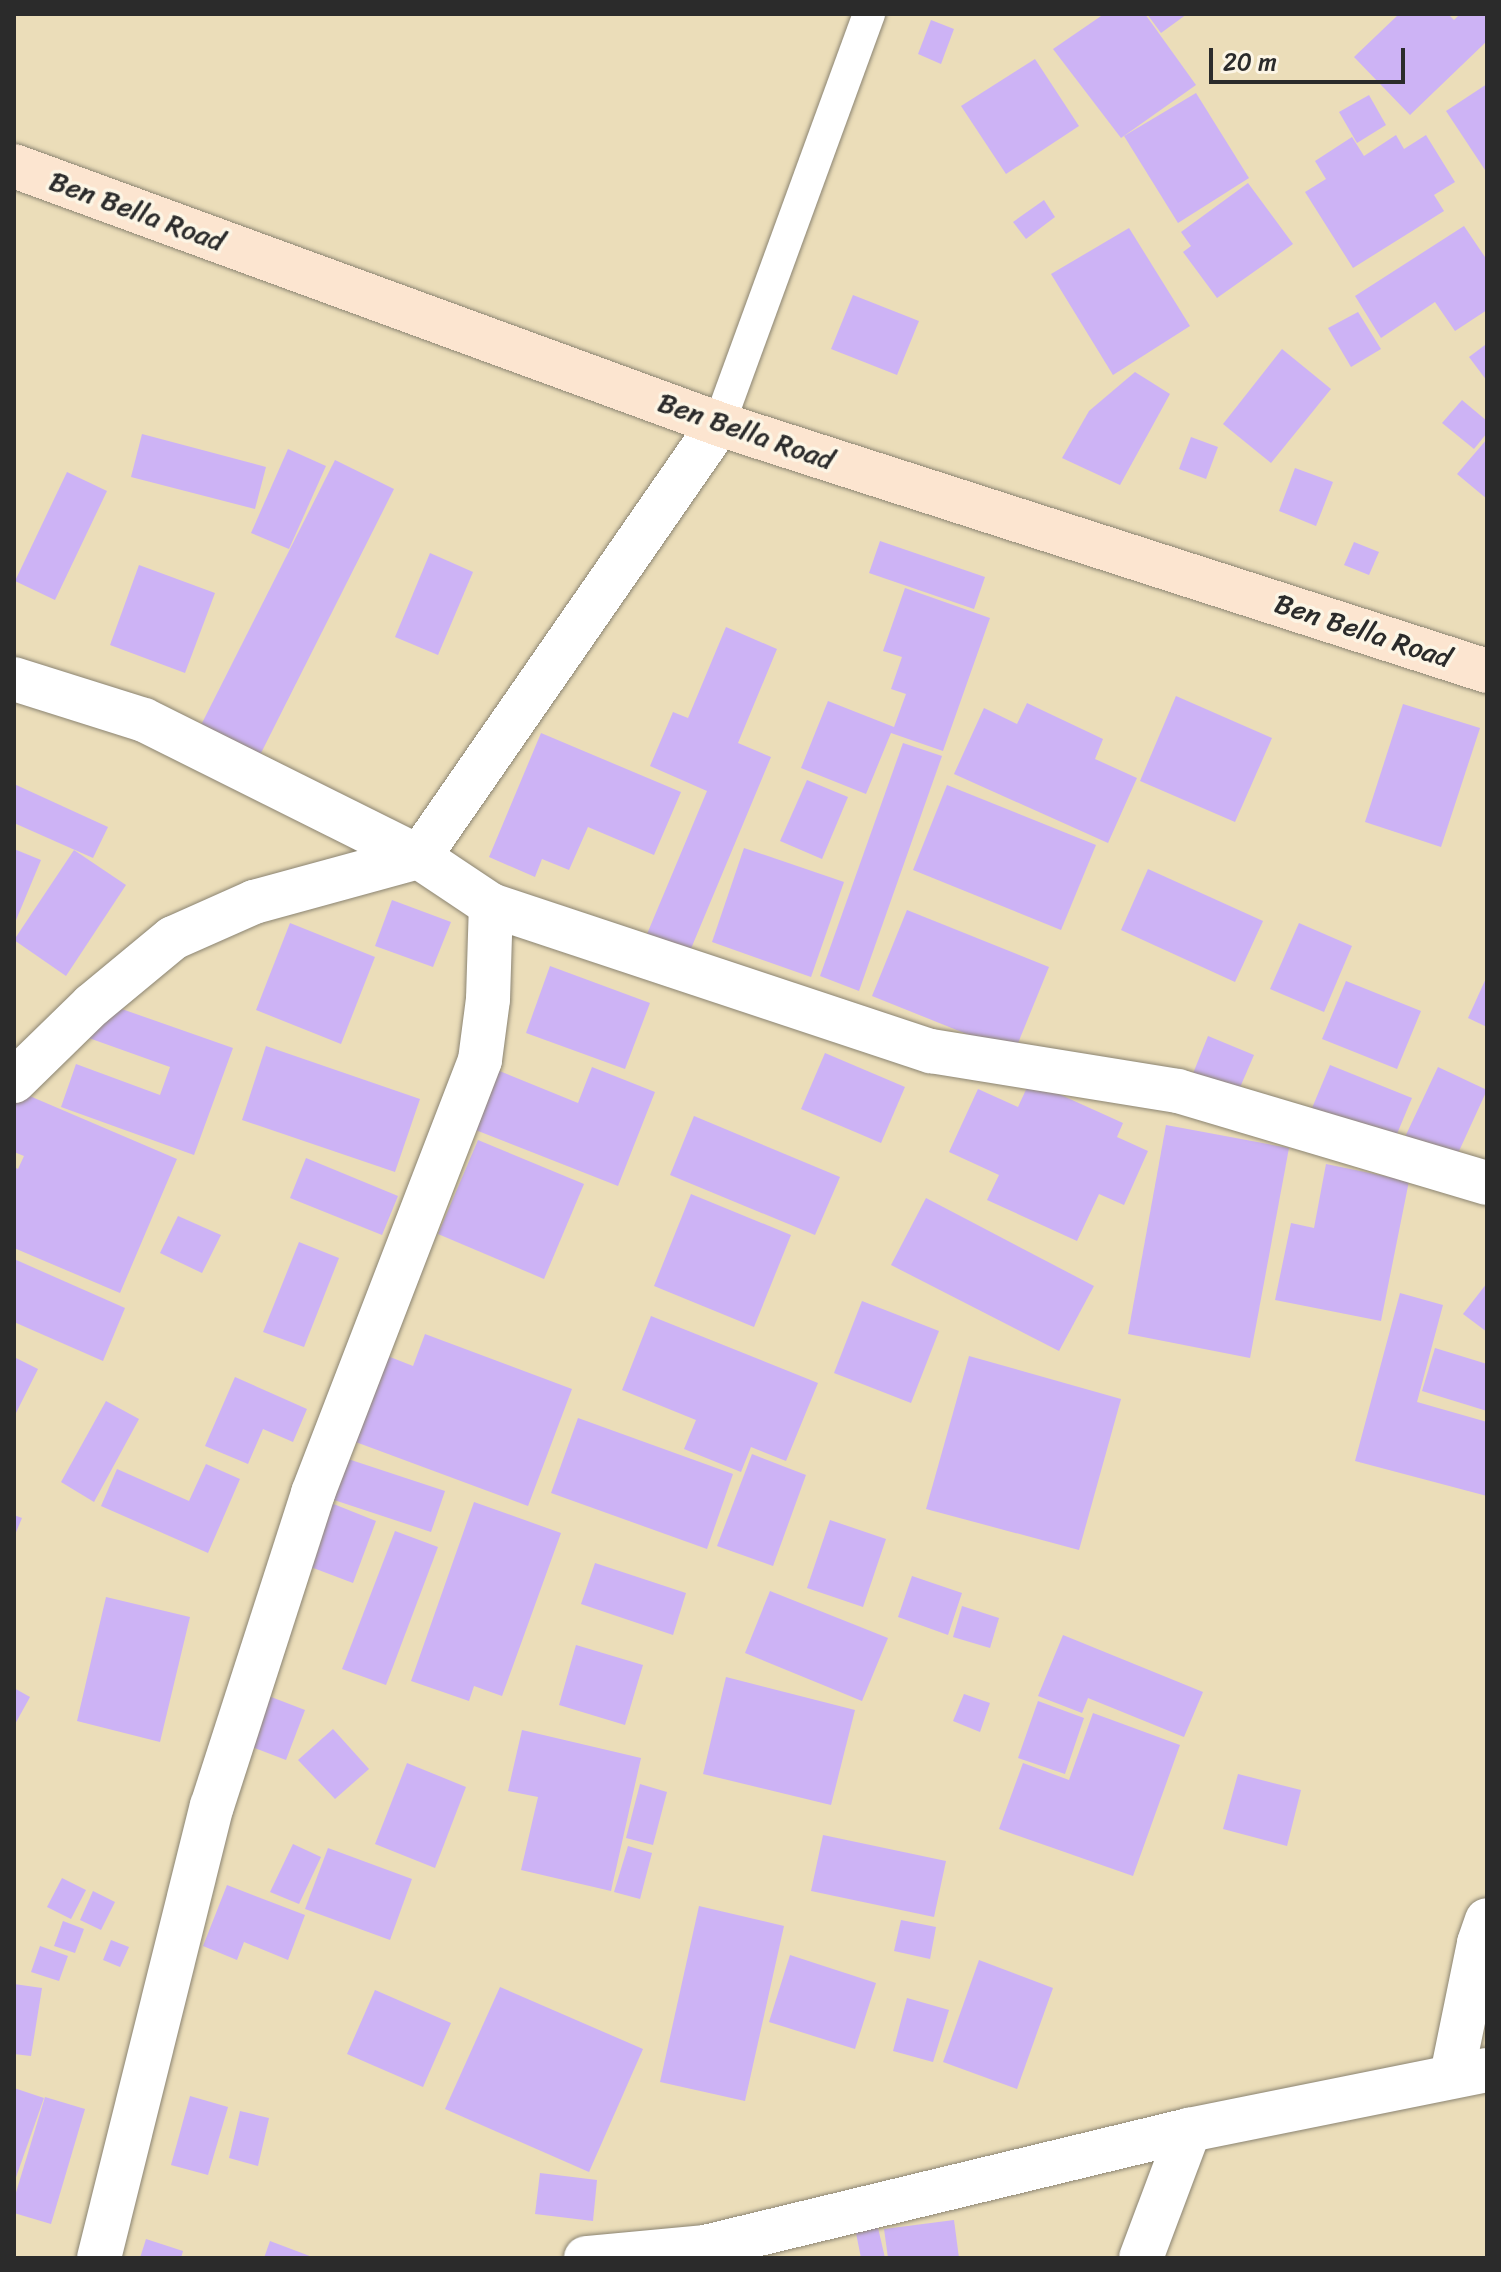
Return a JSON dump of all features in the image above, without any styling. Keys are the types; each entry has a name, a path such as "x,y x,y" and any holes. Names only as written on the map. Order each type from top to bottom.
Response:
{"main road":[{"name":"Ben Bella Road","path":"14,166 719,424 1487,671"}],"street":[{"path":"14,1081 92,1005 173,938 254,902 419,857 719,424"},
{"path":"14,679 144,720 419,857 491,905 931,1051 1178,1091 1487,1183"},
{"path":"99,2258 212,1806 313,1493 480,1060 488,999 491,905"},
{"path":"586,2258 705,2247 1189,2130 1470,2072 1479,1943 1487,1920"},
{"path":"1141,2258 1189,2130"}],"lane":[{"path":"719,424 869,14"}],"building":[{"path":"1104,14 1145,14 1196,85 1121,138 1053,49"},
{"path":"1147,14 1187,14 1161,33"},
{"path":"1399,14 1448,14 1454,20 1460,14 1487,14 1487,41 1410,115 1354,57"},
{"path":"931,20 954,29 941,64 918,54"},
{"path":"1035,59 1079,126 1006,174 961,106"},
{"path":"1487,84 1487,173 1446,111"},
{"path":"1196,93 1249,178 1178,223 1124,136"},
{"path":"1369,95 1386,125 1357,143 1339,112"},
{"path":"1396,135 1404,149 1426,135 1455,182 1434,195 1444,211 1353,268 1305,192 1326,179 1315,161 1352,137 1364,156"},
{"path":"1248,183 1293,244 1217,298 1183,252 1191,246 1181,232"},
{"path":"1044,200 1055,217 1026,239 1013,222"},
{"path":"1464,226 1487,260 1487,310 1455,331 1435,302 1381,338 1355,296"},
{"path":"1129,228 1190,326 1113,375 1051,274"},
{"path":"853,295 919,321 897,375 831,349"},
{"path":"1358,312 1381,349 1351,367 1328,328"},
{"path":"1485,345 1487,347 1487,381 1469,357"},
{"path":"1282,349 1331,389 1271,463 1223,424"},
{"path":"1135,372 1170,394 1120,485 1062,458 1089,411"},
{"path":"1462,400 1487,421 1487,433 1474,449 1442,423"},
{"path":"142,434 266,467 255,509 131,477"},
{"path":"1191,437 1218,447 1206,479 1179,469"},
{"path":"1487,439 1487,499 1457,474"},
{"path":"288,449 326,466 289,549 251,533"},
{"path":"335,460 394,489 257,761 198,731"},
{"path":"1295,468 1333,482 1316,526 1279,511"},
{"path":"67,472 107,491 55,600 15,581"},
{"path":"880,541 985,577 974,609 869,573"},
{"path":"1354,542 1379,552 1369,575 1344,565"},
{"path":"430,553 473,572 438,655 395,637"},
{"path":"139,565 215,593 185,673 110,645"},
{"path":"905,588 990,618 943,751 891,733 866,794 801,768 828,701 894,727 906,694 891,689 902,657 883,651"},
{"path":"726,627 777,649 738,743 771,757 690,951 647,934 707,791 650,766 673,712 688,718"},
{"path":"1176,696 1272,738 1235,822 1140,781"},
{"path":"1027,703 1103,739 1095,759 1137,778 1108,843 954,774 984,708 1017,724"},
{"path":"1403,704 1480,728 1441,847 1365,822"},
{"path":"541,733 681,792 654,855 588,827 569,870 542,859 535,877 489,857"},
{"path":"903,743 942,756 859,991 820,976"},
{"path":"807,780 848,797 822,859 780,841"},
{"path":"14,784 108,827 93,858 14,823"},
{"path":"947,785 1096,845 1061,930 913,870"},
{"path":"744,848 844,882 811,977 712,942"},
{"path":"14,849 41,860 14,925"},
{"path":"74,850 126,885 66,976 14,940"},
{"path":"1148,869 1263,921 1235,982 1121,930"},
{"path":"392,900 451,922 433,967 375,946"},
{"path":"907,910 1049,967 1014,1053 872,996"},
{"path":"290,923 375,957 341,1044 256,1010"},
{"path":"1299,923 1352,946 1324,1012 1270,989"},
{"path":"550,966 650,1003 625,1069 526,1033"},
{"path":"1487,976 1487,1027 1468,1018"},
{"path":"1346,981 1421,1011 1397,1069 1322,1039"},
{"path":"99,1001 233,1048 194,1155 61,1107 76,1064 160,1095 170,1067 86,1037"},
{"path":"1208,1036 1254,1055 1235,1099 1190,1081"},
{"path":"266,1046 420,1099 395,1172 242,1120"},
{"path":"825,1053 905,1087 881,1143 801,1109"},
{"path":"1330,1065 1412,1098 1389,1153 1307,1120"},
{"path":"592,1067 655,1092 618,1186 473,1129 497,1070 578,1103"},
{"path":"1438,1067 1487,1090 1454,1162 1404,1139"},
{"path":"1030,1081 1123,1123 1117,1137 1148,1151 1124,1205 1099,1194 1077,1241 987,1200 999,1175 949,1152 978,1089 1018,1107"},
{"path":"18,1091 177,1159 120,1293 14,1248 14,1167 18,1169 24,1156 14,1152 14,1102"},
{"path":"694,1116 840,1177 815,1235 670,1175"},
{"path":"1166,1125 1289,1148 1250,1358 1128,1334"},
{"path":"478,1140 584,1184 544,1279 438,1234"},
{"path":"306,1158 398,1196 382,1235 290,1198"},
{"path":"1326,1164 1409,1181 1381,1321 1275,1300 1291,1223 1314,1228"},
{"path":"691,1194 791,1235 754,1327 654,1286"},
{"path":"926,1198 1094,1286 1059,1351 891,1265"},
{"path":"178,1216 221,1235 202,1273 160,1253"},
{"path":"299,1242 339,1258 304,1347 263,1332"},
{"path":"14,1259 125,1308 103,1361 14,1322"},
{"path":"1487,1283 1487,1332 1463,1314"},
{"path":"1400,1293 1443,1305 1417,1402 1487,1422 1487,1496 1355,1461"},
{"path":"862,1301 939,1331 911,1403 834,1373"},
{"path":"651,1316 818,1383 786,1461 751,1447 741,1472 684,1449 696,1420 622,1390"},
{"path":"425,1334 572,1389 528,1506 353,1441 385,1355 413,1366"},
{"path":"1435,1348 1487,1364 1487,1411 1422,1391"},
{"path":"969,1356 1121,1399 1079,1550 926,1509"},
{"path":"14,1357 38,1369 14,1417"},
{"path":"235,1377 307,1409 293,1442 263,1429 248,1464 205,1446"},
{"path":"106,1401 139,1419 94,1502 61,1482"},
{"path":"578,1418 733,1474 707,1549 551,1493"},
{"path":"752,1454 806,1475 773,1566 717,1546"},
{"path":"345,1458 445,1491 431,1532 331,1499"},
{"path":"206,1464 240,1479 208,1553 101,1506 117,1469 189,1501"},
{"path":"474,1502 561,1533 502,1696 474,1686 469,1701 411,1681"},
{"path":"331,1503 376,1521 353,1583 308,1566"},
{"path":"14,1515 22,1518 14,1537"},
{"path":"830,1520 886,1539 863,1607 807,1588"},
{"path":"395,1531 438,1547 386,1685 342,1669"},
{"path":"595,1563 686,1593 673,1635 581,1604"},
{"path":"912,1576 962,1593 948,1635 898,1617"},
{"path":"770,1591 888,1638 862,1701 745,1653"},
{"path":"106,1597 190,1617 160,1742 77,1721"},
{"path":"962,1606 999,1618 990,1648 953,1637"},
{"path":"1063,1635 1203,1692 1184,1737 1088,1698 1082,1713 1038,1696"},
{"path":"576,1645 643,1665 625,1725 559,1705"},
{"path":"726,1677 855,1710 831,1805 703,1774"},
{"path":"14,1688 30,1697 14,1726"},
{"path":"964,1694 990,1703 980,1732 953,1721"},
{"path":"266,1695 305,1710 286,1760 247,1745"},
{"path":"1038,1701 1084,1718 1065,1774 1018,1758"},
{"path":"1093,1713 1180,1745 1133,1876 999,1829 1023,1763 1069,1780"},
{"path":"333,1729 369,1769 335,1799 298,1760"},
{"path":"522,1730 641,1758 611,1891 521,1870 538,1797 508,1791"},
{"path":"407,1763 466,1787 435,1868 375,1844"},
{"path":"1238,1774 1301,1790 1287,1846 1223,1829"},
{"path":"640,1784 667,1792 653,1845 626,1838"},
{"path":"823,1835 946,1861 934,1917 811,1891"},
{"path":"293,1844 321,1857 299,1904 270,1892"},
{"path":"628,1846 652,1853 640,1899 614,1892"},
{"path":"328,1848 412,1879 390,1940 305,1909"},
{"path":"62,1878 86,1890 71,1919 47,1907"},
{"path":"227,1885 305,1915 288,1960 244,1942 237,1960 203,1946"},
{"path":"93,1891 115,1902 101,1930 80,1920"},
{"path":"699,1906 784,1926 745,2101 660,2082"},
{"path":"901,1920 936,1927 930,1959 894,1951"},
{"path":"63,1921 84,1929 75,1953 54,1946"},
{"path":"111,1940 129,1947 120,1967 103,1960"},
{"path":"40,1946 68,1956 59,1981 31,1972"},
{"path":"790,1955 876,1983 855,2049 769,2022"},
{"path":"979,1960 1053,1988 1017,2089 943,2062"},
{"path":"14,1984 42,1988 31,2056 14,2054"},
{"path":"500,1987 643,2049 589,2172 445,2109"},
{"path":"375,1990 451,2023 423,2087 347,2054"},
{"path":"907,1998 949,2010 933,2062 893,2051"},
{"path":"14,2088 44,2098 14,2183"},
{"path":"190,2096 228,2107 208,2175 171,2165"},
{"path":"45,2097 85,2109 51,2224 14,2213 14,2199"},
{"path":"240,2111 269,2118 258,2166 229,2158"},
{"path":"540,2173 597,2180 593,2221 535,2214"},
{"path":"876,2219 885,2258 861,2258 854,2223"},
{"path":"954,2220 959,2258 888,2258 884,2229"},
{"path":"146,2239 183,2251 181,2258 140,2258"},
{"path":"270,2241 315,2258 264,2258"}]}
